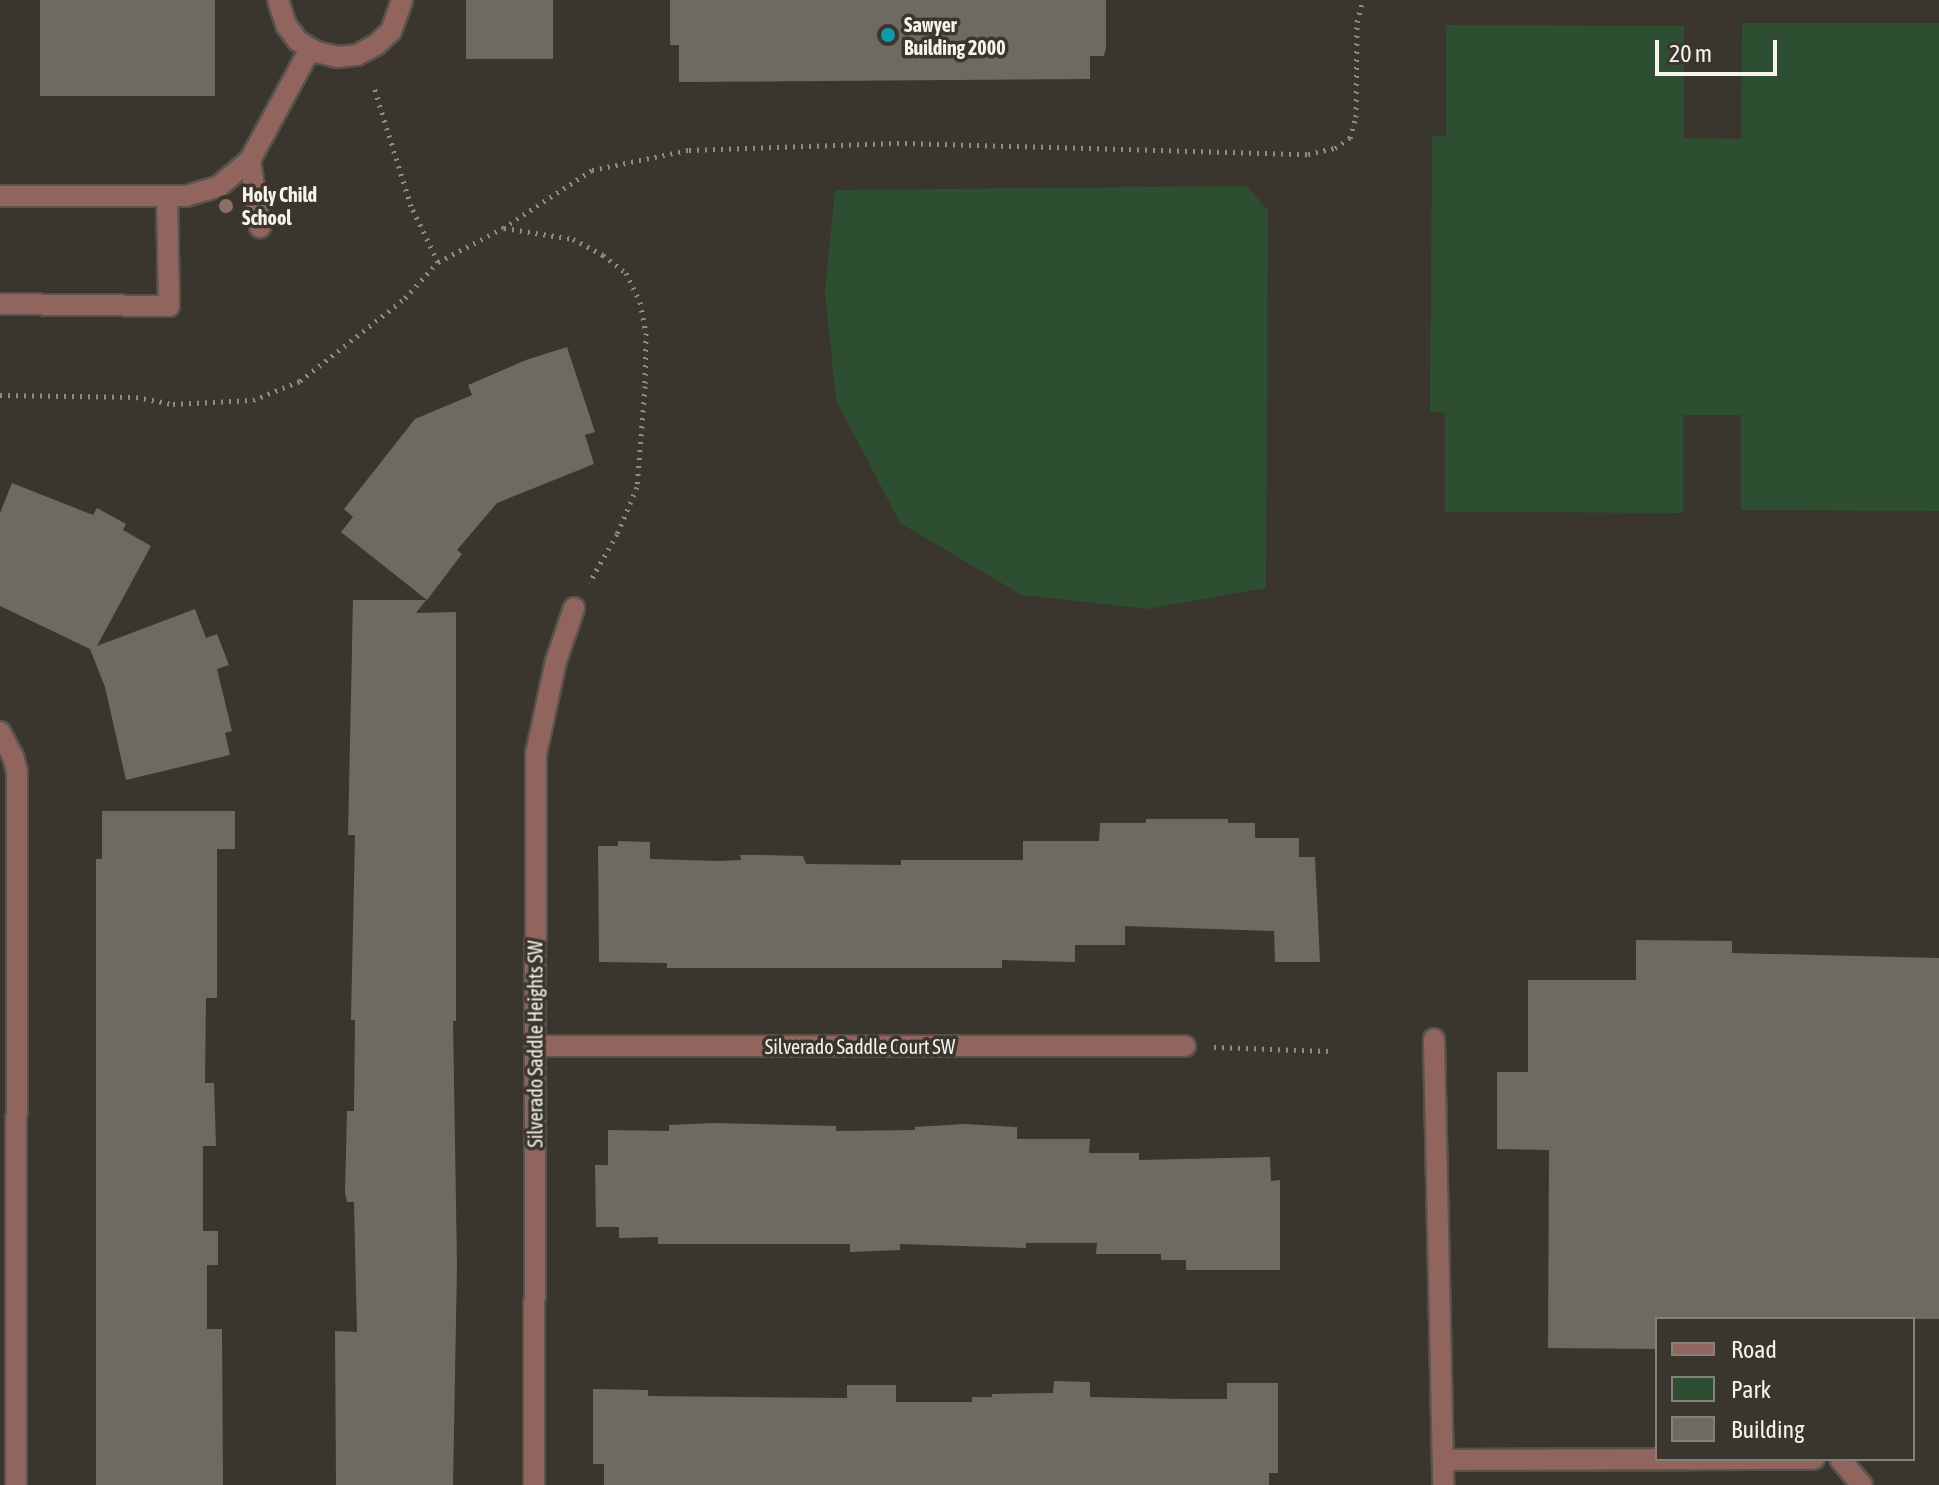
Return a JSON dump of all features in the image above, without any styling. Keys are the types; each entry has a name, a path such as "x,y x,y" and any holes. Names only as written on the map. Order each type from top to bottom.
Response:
{"street":[{"path":"278,0 286,25 310,49 337,57 357,55 376,45 391,31 402,0"},
{"path":"0,196 186,196 218,187 250,160 310,49"},
{"path":"250,160 260,227"},
{"path":"0,304 169,306 167,196"},
{"name":"Silverado Saddle Heights SW","path":"534,1485 536,754 556,661 574,608"},
{"path":"0,732 13,756 17,772 9,1213 16,1485"},
{"path":"1434,1039 1443,1485"},
{"name":"Silverado Saddle Court SW","path":"535,1046 1185,1046"},
{"path":"1443,1460 1655,1459"},
{"path":"1842,1461 1862,1485"}],"path":[{"path":"0,395 136,397 173,404 253,400 300,381 405,298 438,262 503,228 592,170 689,150 905,143 1308,154 1335,148 1350,138 1356,117 1357,22 1363,0"},
{"path":"373,84 411,206 438,262"},
{"path":"503,228 573,239 603,255 626,273 640,302 646,333 643,439 637,487 617,534 574,608"},
{"path":"1185,1046 1328,1051"}],"green space":[{"path":"1742,23 1939,23 1939,511 1741,510 1741,415 1683,415 1683,513 1445,512 1445,413 1430,412 1432,136 1446,136 1446,25 1684,26 1684,138 1741,139"},
{"path":"1246,186 1268,210 1266,588 1147,609 1022,595 900,523 836,400 825,292 835,190"}],"building":[{"path":"40,0 215,0 215,96 40,96"},
{"path":"466,0 553,0 553,59 466,59"},
{"name":"Sawyer Building 2000","path":"670,0 1106,0 1106,48 1104,56 1090,56 1090,79 679,82 679,45 670,45"},
{"path":"567,347 595,432 585,435 594,464 497,503 457,550 462,554 427,600 341,532 353,517 344,509 415,419 472,395 468,385 526,360"},
{"path":"12,483 93,515 97,508 126,524 123,530 151,546 97,646 195,609 206,638 217,634 229,665 217,669 232,731 225,733 230,755 126,780 105,687 90,649 0,606 0,513"},
{"path":"353,600 426,600 416,613 456,612 456,1021 453,1021 457,1265 453,1485 336,1485 335,1331 357,1332 354,1202 347,1202 345,1193 347,1111 354,1111 355,1020 351,1020 355,835 348,835"},
{"path":"102,811 235,811 235,849 217,849 217,998 206,998 205,1083 214,1083 216,1146 203,1146 203,1231 218,1231 218,1265 207,1265 207,1329 222,1329 223,1485 96,1485 96,859 102,859"},
{"path":"1146,819 1228,819 1228,823 1255,823 1255,838 1299,838 1299,857 1315,857 1320,962 1275,962 1274,931 1125,926 1125,945 1075,945 1075,962 1002,960 1002,968 667,968 667,963 599,962 598,846 618,846 618,841 650,842 650,859 720,861 741,860 740,855 803,856 806,864 901,865 901,860 1023,860 1023,841 1099,841 1100,823 1146,823"},
{"path":"1636,940 1732,941 1732,953 1939,958 1939,1319 1655,1317 1655,1349 1548,1348 1549,1150 1497,1149 1497,1072 1528,1072 1528,980 1636,980"},
{"path":"964,1124 1017,1127 1017,1139 1090,1139 1089,1153 1139,1153 1139,1160 1270,1157 1271,1181 1280,1180 1280,1270 1186,1270 1186,1260 1161,1260 1161,1254 1096,1254 1097,1243 1026,1243 1026,1248 900,1244 900,1250 850,1252 850,1244 658,1244 658,1237 619,1238 619,1227 596,1227 595,1165 608,1165 608,1130 669,1131 669,1125 836,1126 836,1131 915,1130 915,1127"},
{"path":"1054,1381 1090,1382 1090,1397 1185,1399 1227,1399 1227,1383 1278,1383 1278,1473 1269,1473 1269,1485 604,1485 604,1464 593,1464 593,1389 648,1390 648,1396 847,1398 847,1385 896,1385 896,1402 972,1402 972,1397 992,1397 992,1394 1053,1393"}],"place":[{"name":"Sawyer Building 2000","path":"888,35"},
{"name":"Holy Child School","path":"226,206"}]}
